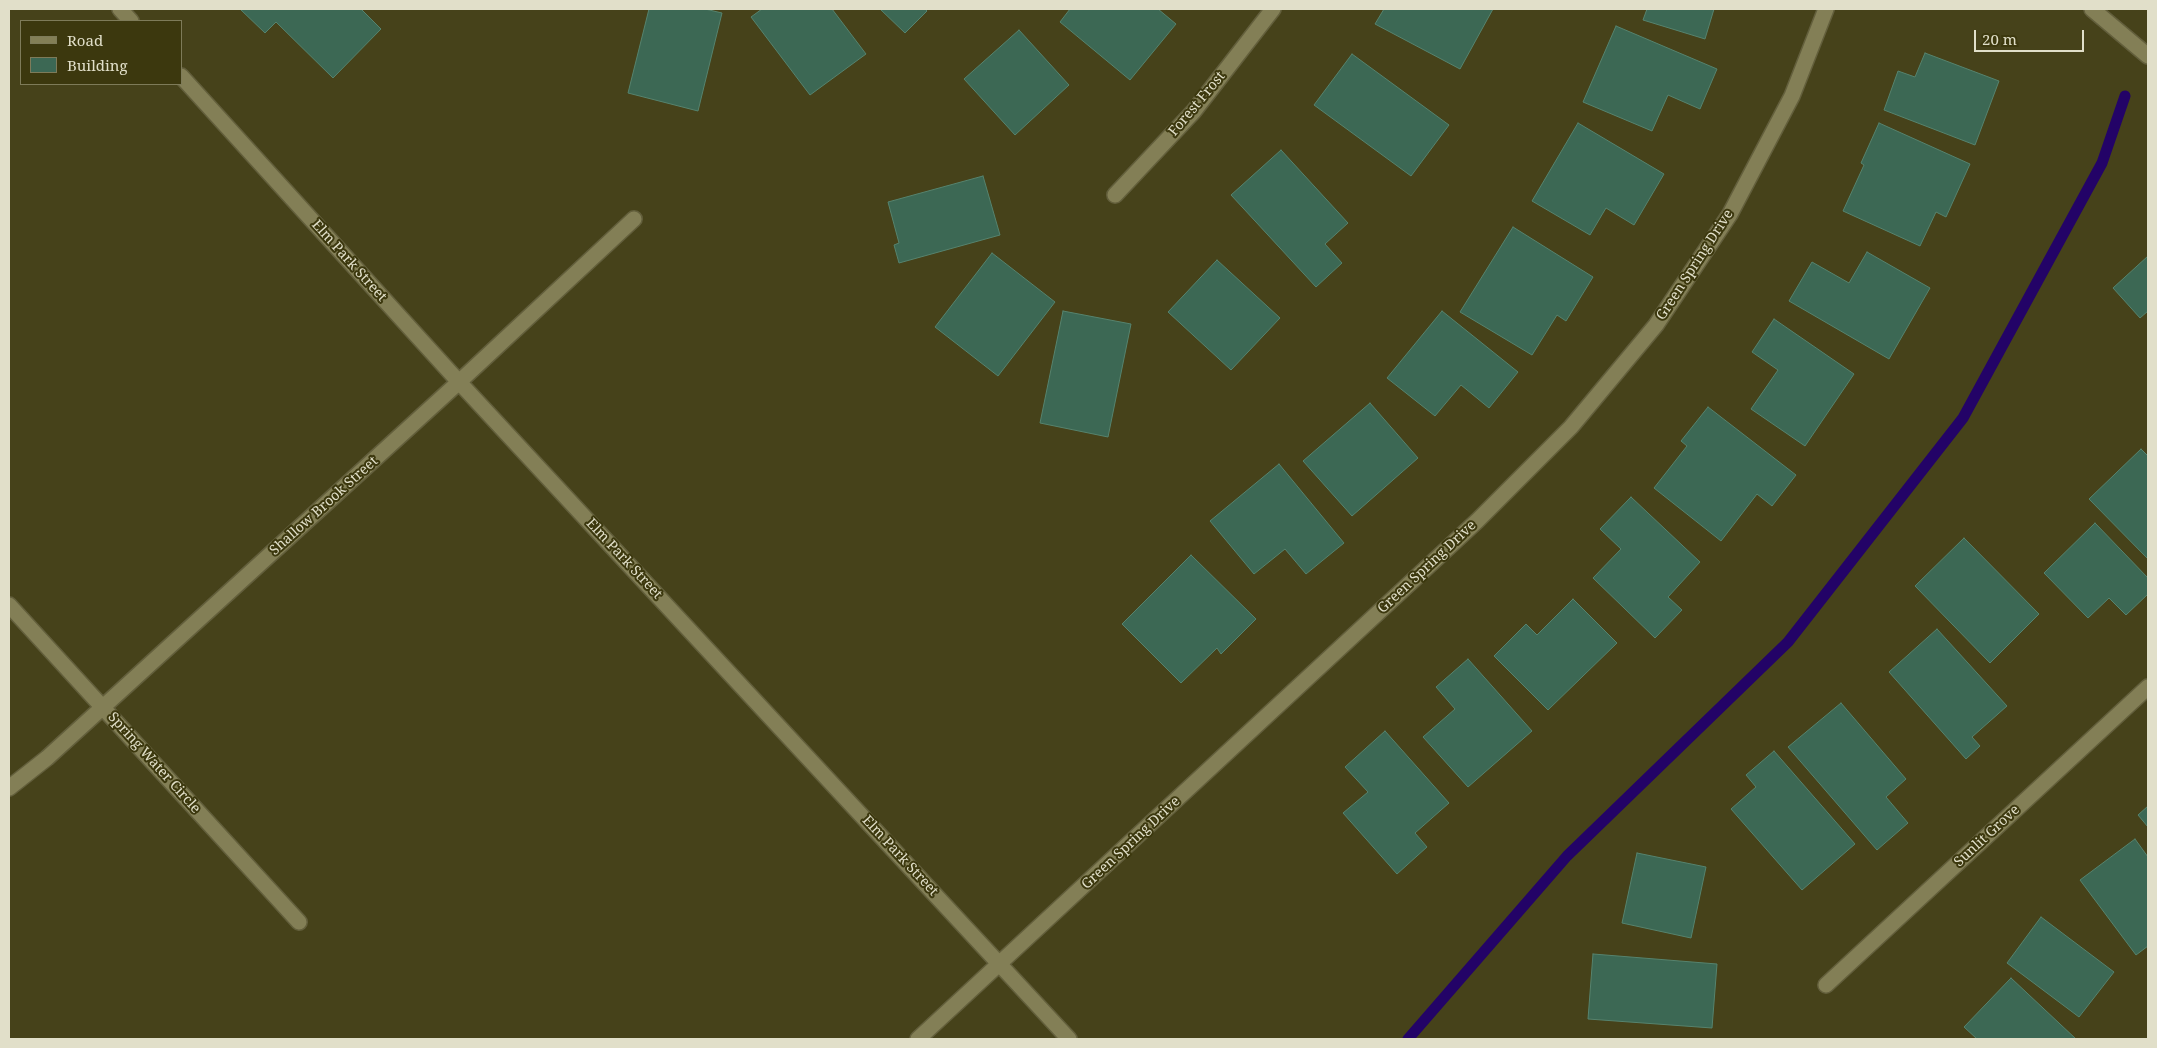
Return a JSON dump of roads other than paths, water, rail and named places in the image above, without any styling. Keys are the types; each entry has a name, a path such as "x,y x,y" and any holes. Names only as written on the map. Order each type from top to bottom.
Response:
{"street":[{"path":"120,9 130,20"},
{"name":"Forest Frost","path":"1115,195 1194,111 1273,9"},
{"name":"Green Spring Drive","path":"918,1039 1477,520 1571,427 1656,325 1730,214 1792,96 1826,9"},
{"path":"2092,9 2148,56"},
{"name":"Elm Park Street","path":"182,77 459,382 1069,1039"},
{"name":"Shallow Brook Street","path":"9,788 47,758 459,382 634,219"},
{"name":"Spring Water Circle","path":"9,605 300,922"},
{"name":"Sunlit Grove","path":"1826,985 2148,688"}],"waterway":[{"path":"1408,1039 1567,856 1788,642 1963,418 2102,163 2125,96"}]}
